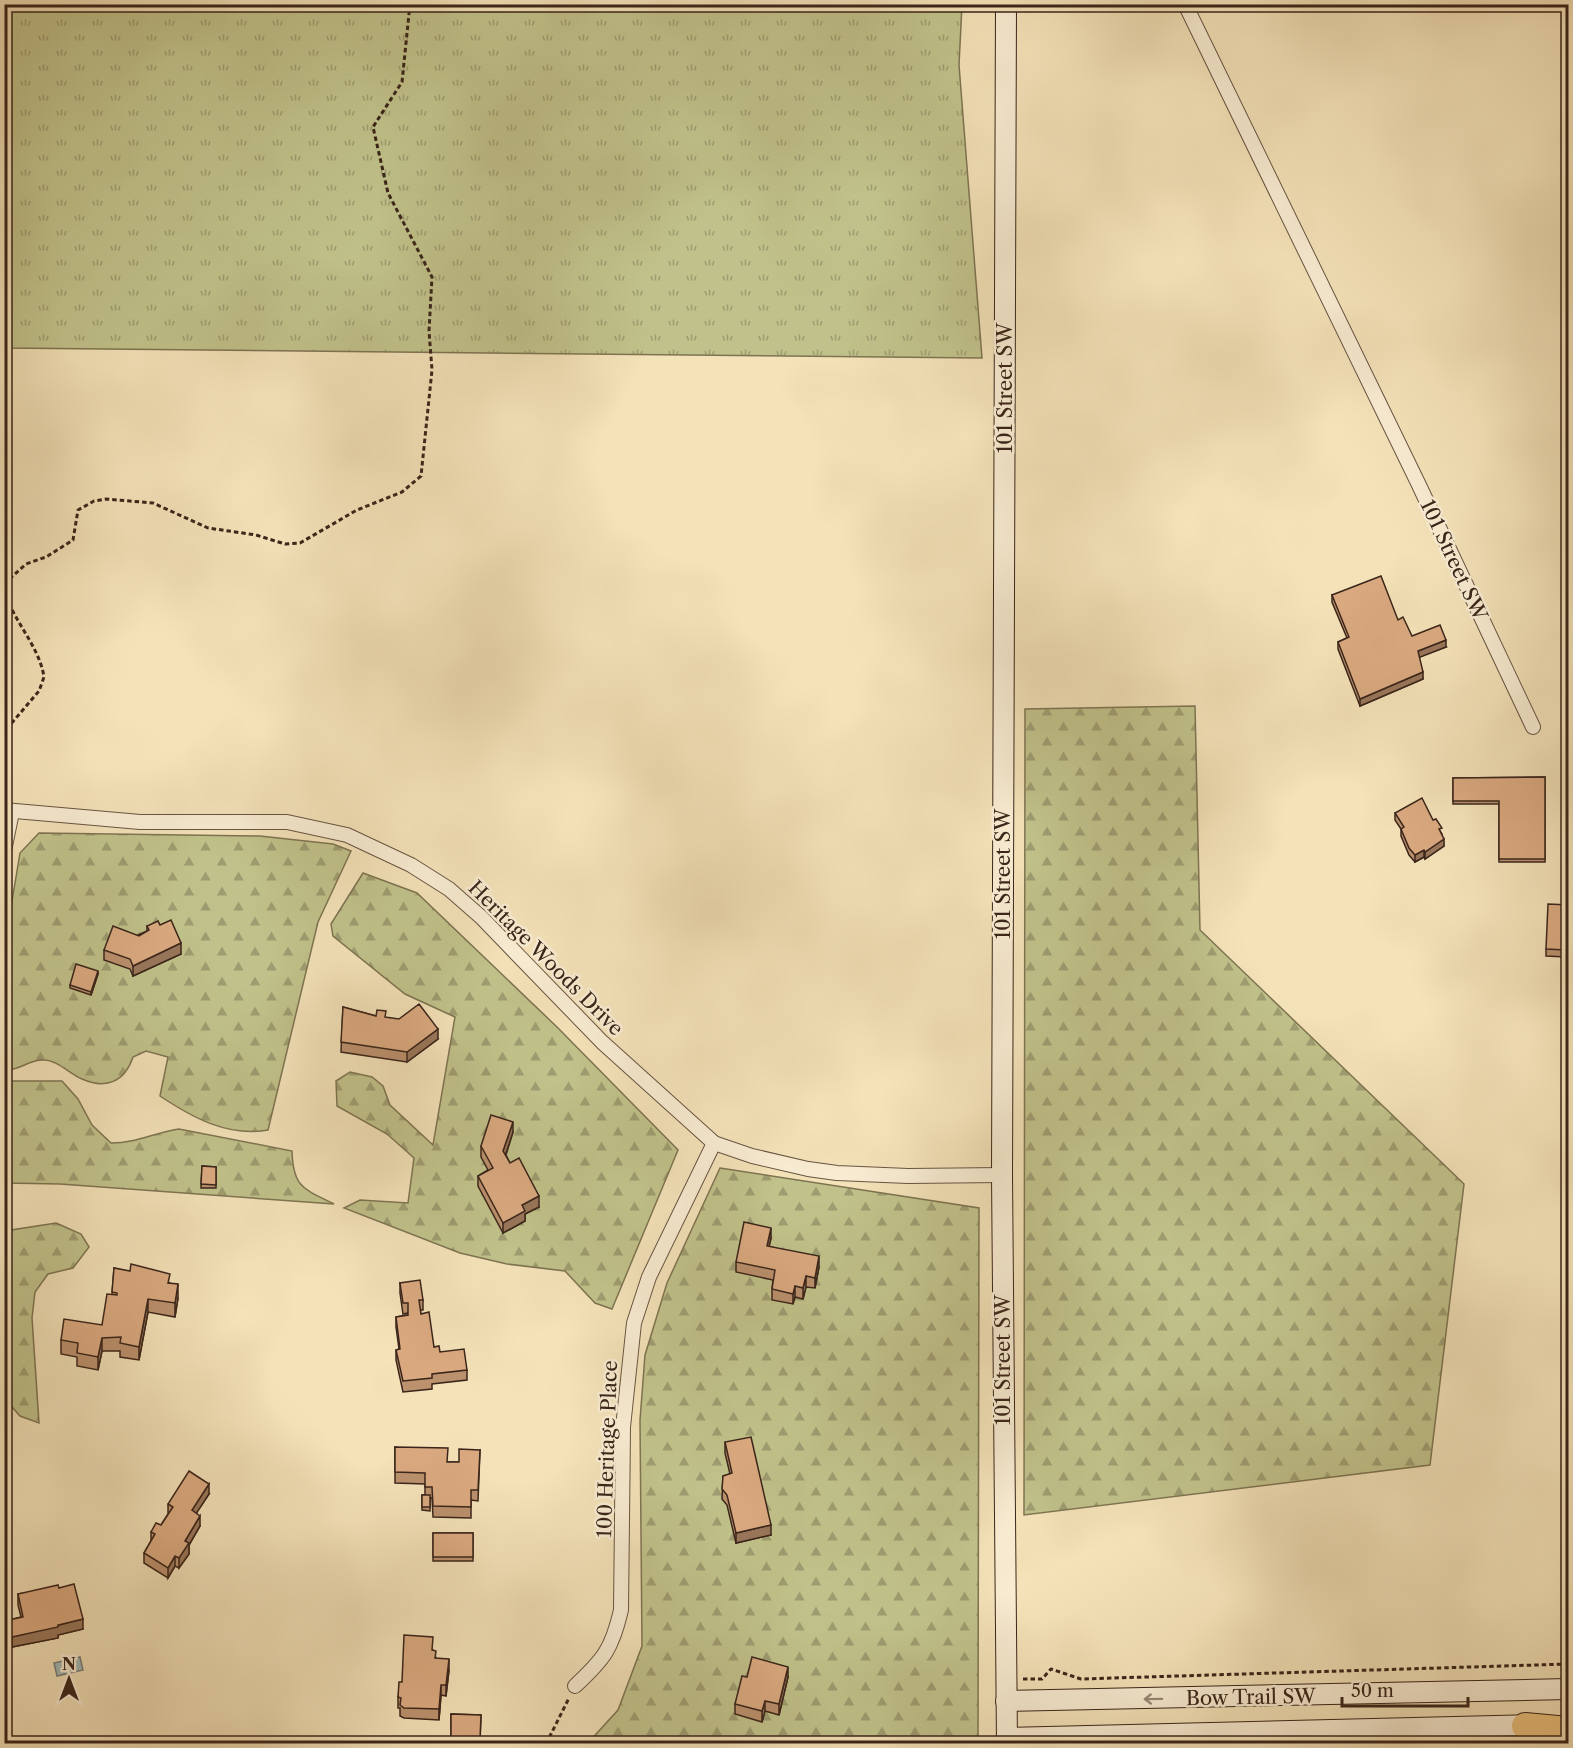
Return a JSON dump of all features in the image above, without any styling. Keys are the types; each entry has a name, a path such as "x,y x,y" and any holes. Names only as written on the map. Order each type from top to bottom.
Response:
{"highway":[{"path":"1525,1726 1569,1730"}],"street":[{"name":"101 Street SW","path":"1006,4 1002,1175 1007,1741"},
{"name":"101 Street SW","path":"1185,4 1418,483 1533,727"},
{"name":"Heritage Woods Drive","path":"8,811 140,822 287,822 347,835 378,848 448,889 481,916 602,1042 714,1143 752,1156 837,1173 908,1176 1002,1175"},
{"path":"4,851 8,811"},
{"name":"100 Heritage Place","path":"575,1686 603,1659 615,1636 621,1610 623,1426 634,1323 649,1277 714,1143"},
{"name":"Bow Trail SW","path":"1006,1701 1569,1689"},
{"name":"Bow Trail SW","path":"1007,1741 1569,1724"}],"path":[{"path":"4,584 26,564 46,557 73,540 78,510 94,501 153,503 208,528 300,543 357,510 402,492 421,476 432,370 429,331 432,277 388,193 373,127 402,82 410,4"},
{"path":"4,589 8,603 44,676 39,691 10,725 4,749"},
{"path":"1006,1680 1042,1679 1051,1668 1081,1679 1569,1664"},
{"path":"546,1743 575,1686"}],"green space":[{"path":"5,4 962,5 959,65 982,358 5,348"},
{"path":"1195,706 1200,930 1464,1184 1430,1465 1024,1515 1025,709"},
{"path":"39,833 260,836 333,844 351,851 318,922 268,1130 239,1131 211,1124 185,1112 160,1096 168,1057 146,1051 133,1057 130,1065 120,1077 107,1083 99,1084 82,1079 49,1061 39,1060 15,1069 5,1070 5,943 20,853"},
{"path":"363,873 417,893 557,1027 678,1150 612,1309 595,1303 565,1271 507,1264 460,1253 344,1208 360,1200 408,1203 414,1158 387,1134 337,1106 336,1081 350,1072 372,1077 383,1086 390,1105 433,1145 455,1017 405,994 333,936 331,924"},
{"path":"5,1081 62,1081 78,1099 92,1125 111,1143 179,1129 292,1151 295,1173 302,1186 334,1204 60,1184 5,1183"},
{"path":"720,1168 979,1208 978,1743 587,1744 618,1710 642,1646 640,1420 645,1355 667,1283"},
{"path":"56,1223 81,1234 89,1247 73,1268 48,1274 35,1292 32,1318 39,1423 20,1416 5,1399 5,1231"}],"water":[{"path":"80,1657 83,1670 57,1676 54,1663"}],"building":[{"path":"1381,576 1398,620 1403,617 1412,636 1440,625 1446,640 1418,651 1423,672 1360,699 1338,642 1349,637 1332,595"},
{"path":"1545,777 1545,859 1499,859 1499,801 1453,801 1453,778"},
{"path":"1422,798 1433,820 1436,819 1442,828 1439,829 1444,839 1425,852 1424,850 1415,855 1409,848 1401,829 1404,827 1395,813"},
{"path":"1548,904 1569,905 1566,950 1546,949"},
{"path":"171,920 181,943 133,966 130,959 104,950 113,926 139,936 149,930 147,926 158,921 160,925"},
{"path":"76,964 98,971 91,992 70,985"},
{"path":"419,1004 438,1029 407,1052 341,1042 343,1007 376,1016 377,1010 386,1011 385,1017 399,1019"},
{"path":"491,1115 513,1122 503,1151 510,1163 519,1158 539,1196 522,1205 525,1211 503,1223 478,1176 493,1168 481,1146"},
{"path":"202,1166 216,1167 216,1185 201,1184"},
{"path":"744,1222 771,1228 767,1246 819,1256 815,1278 806,1276 803,1288 795,1286 793,1294 772,1289 775,1270 736,1262"},
{"path":"131,1264 170,1274 168,1283 178,1284 175,1303 148,1299 139,1347 120,1343 121,1337 102,1338 98,1357 77,1353 78,1343 61,1340 64,1319 102,1325 107,1294 117,1295 112,1292 114,1268 130,1271"},
{"path":"420,1280 423,1300 419,1300 421,1314 429,1312 434,1347 439,1346 440,1352 464,1349 467,1370 432,1374 432,1378 403,1381 396,1350 400,1349 396,1317 408,1315 408,1303 403,1303 400,1283"},
{"path":"751,1437 771,1525 736,1533 727,1495 722,1489 723,1476 732,1473 725,1442"},
{"path":"395,1447 448,1448 447,1462 459,1462 459,1449 480,1450 478,1490 471,1490 471,1507 433,1506 432,1487 425,1487 425,1473 395,1472"},
{"path":"189,1471 209,1484 192,1510 200,1516 185,1541 189,1543 179,1558 175,1556 168,1568 144,1553 155,1534 151,1532 156,1523 161,1525 173,1507 168,1504"},
{"path":"422,1495 430,1495 430,1507 422,1507"},
{"path":"433,1533 473,1533 473,1557 433,1557"},
{"path":"74,1584 83,1619 12,1637 4,1634 4,1619 23,1617 18,1594 58,1585 59,1588"},
{"path":"404,1635 433,1637 432,1650 436,1651 435,1658 449,1659 446,1685 441,1685 439,1709 404,1708 400,1705 401,1698 398,1697 399,1682 402,1682"},
{"path":"752,1657 788,1667 779,1704 765,1701 762,1711 735,1704 742,1676 747,1677"},
{"path":"451,1714 481,1715 480,1739 451,1739"}]}
